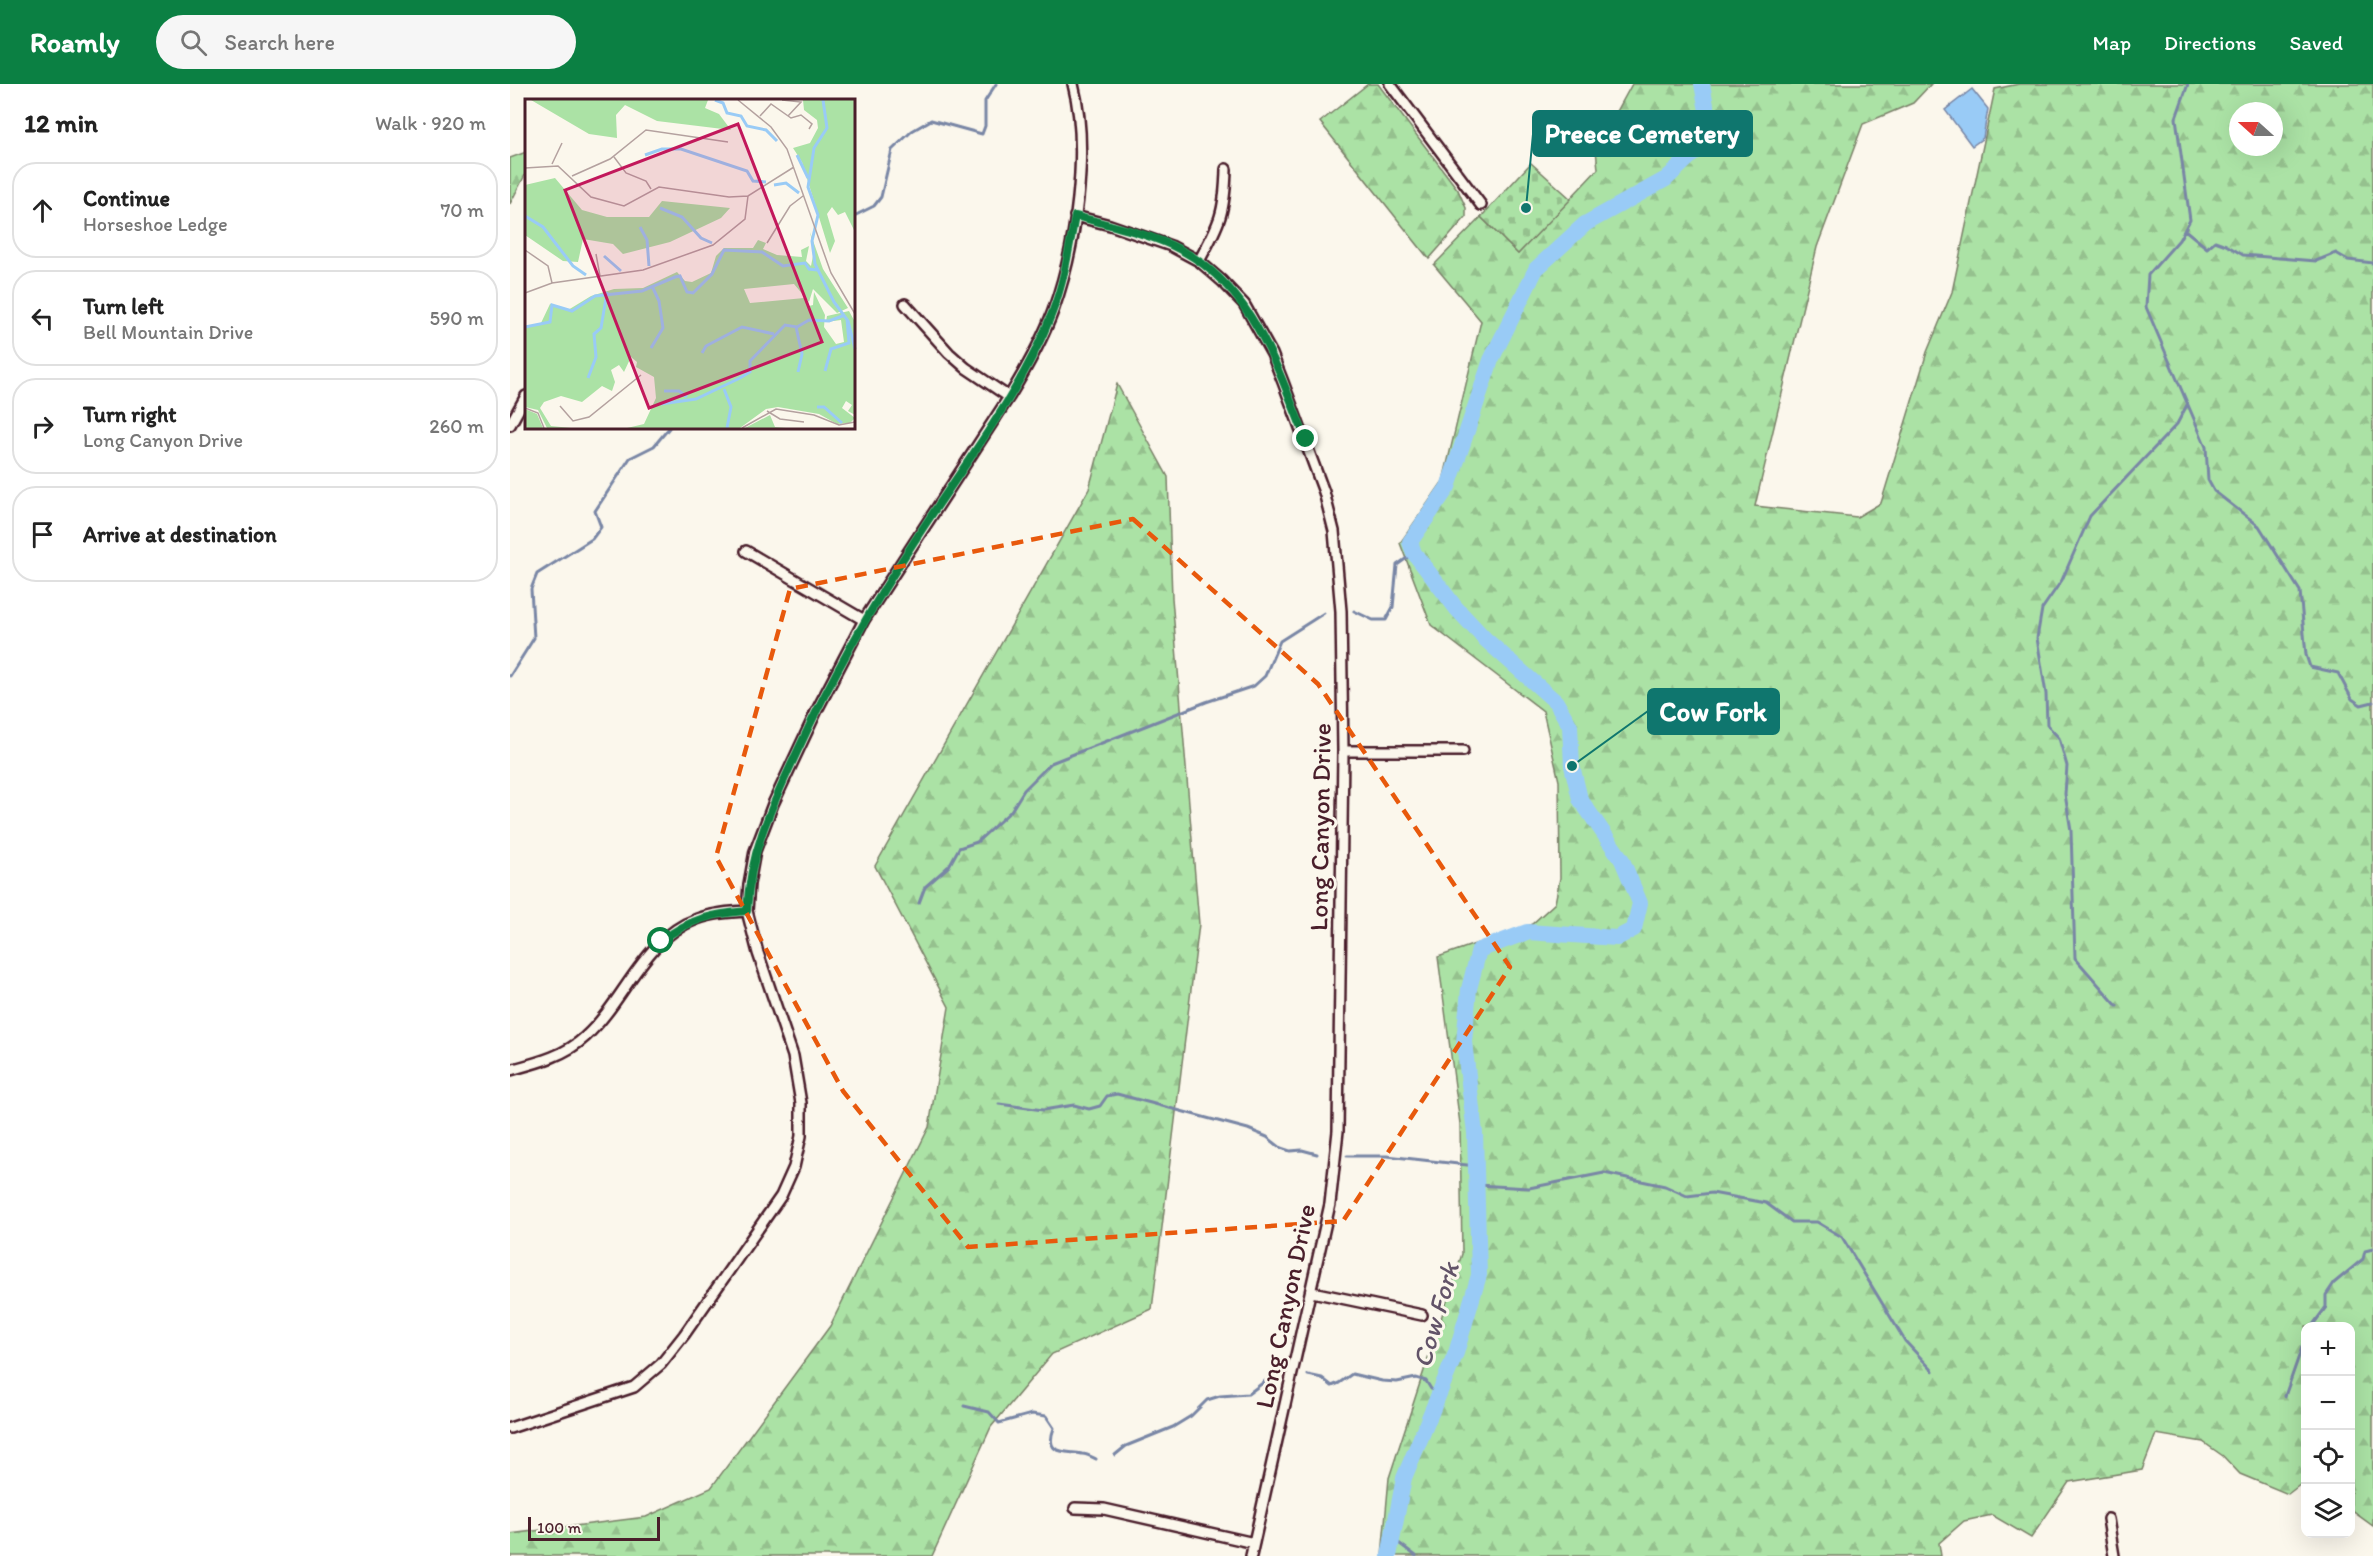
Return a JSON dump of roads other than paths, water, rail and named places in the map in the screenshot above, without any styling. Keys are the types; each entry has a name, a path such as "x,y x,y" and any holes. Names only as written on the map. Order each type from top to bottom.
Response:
{"street":[{"path":"510,1428 634,1387 661,1364 770,1213 781,1196 794,1167 801,1136 801,1102 793,1056 758,953 747,911 755,851 773,804 816,710 864,620 1009,397 1030,362 1052,313 1066,267 1080,174 1082,138 1073,84"},
{"path":"1390,84 1481,205"},
{"path":"1199,261 1223,212 1226,169"},
{"name":"Long Canyon Drive","path":"1075,216 1172,246 1199,261 1222,280 1244,304 1272,354 1324,492 1334,531 1341,611 1343,751 1338,1131 1330,1204 1312,1292 1251,1556"},
{"path":"905,304 966,368 1009,397"},
{"path":"510,425 525,398"},
{"path":"746,550 864,620"},
{"path":"1343,751 1463,750"},
{"path":"510,1070 560,1054 585,1038 611,1008 661,941 678,929 696,919 716,914 747,911"},
{"path":"1312,1292 1422,1316"},
{"path":"1075,1508 1104,1509 1254,1543"},
{"path":"2108,1519 2114,1556"}],"water":[{"path":"1972,89 1988,109 1983,138 1972,146 1945,110"}],"waterway":[{"path":"855,216 874,206 881,197 892,150 912,131 931,120 982,134 985,126 985,101 996,84"},
{"name":"Cow Fork","path":"1389,1556 1404,1478 1456,1353 1479,1275 1475,1133 1464,1042 1469,989 1479,950 1527,932 1617,938 1634,929 1640,903 1622,860 1580,799 1572,766 1570,726 1556,702 1485,639 1456,608 1414,553 1410,542 1448,487 1491,360 1536,269 1585,224 1666,179 1697,150 1707,128 1708,116 1702,84"},
{"path":"2188,84 2176,118 2190,220 2179,240 2148,275 2146,307 2206,447 2208,480 2214,491 2259,526 2300,591 2306,655 2310,667 2338,673 2352,699 2361,705 2373,702"},
{"path":"2185,230 2207,248 2215,241 2243,255 2316,261 2336,253 2348,260 2373,263"},
{"path":"2117,1006 2075,958 2071,831 2065,794 2067,766 2059,738 2047,725 2046,694 2037,638 2042,609 2062,580 2090,516 2177,424 2187,405"},
{"path":"510,676 534,638 531,589 537,574 592,539 601,527 595,511 630,458 654,446 668,429"},
{"path":"1354,611 1373,620 1386,620 1393,607 1397,565 1414,553"},
{"path":"919,903 925,887 949,866 959,848 977,842 1011,811 1024,790 1051,763 1206,702 1254,686 1265,676 1280,641 1324,613"},
{"path":"999,1104 1043,1110 1074,1105 1089,1109 1100,1106 1107,1096 1117,1094 1248,1129 1290,1151 1302,1150 1317,1154"},
{"path":"1347,1156 1387,1156 1476,1166"},
{"path":"1477,1185 1529,1188 1604,1173 1665,1186 1687,1196 1712,1193 1766,1203 1792,1222 1817,1222 1842,1237 1905,1341 1933,1371"},
{"path":"2315,1322 2326,1307 2326,1295 2334,1283 2363,1259 2365,1251 2373,1249"},
{"path":"2285,1396 2301,1350"},
{"path":"1308,1375 1322,1378 1332,1386 1352,1374 1397,1382 1416,1378 1426,1381 1431,1389 1439,1393"},
{"path":"1115,1455 1126,1446 1173,1427 1191,1416 1207,1400 1220,1396 1248,1394 1272,1376"},
{"path":"964,1406 989,1412 999,1423 1032,1414 1046,1416 1054,1428 1052,1437 1054,1447 1063,1452 1086,1454 1096,1459"},
{"path":"1392,1538 1416,1556"}],"place":[{"name":"Preece Cemetery","path":"1526,208"},
{"name":"Cow Fork","path":"1572,766"}]}
